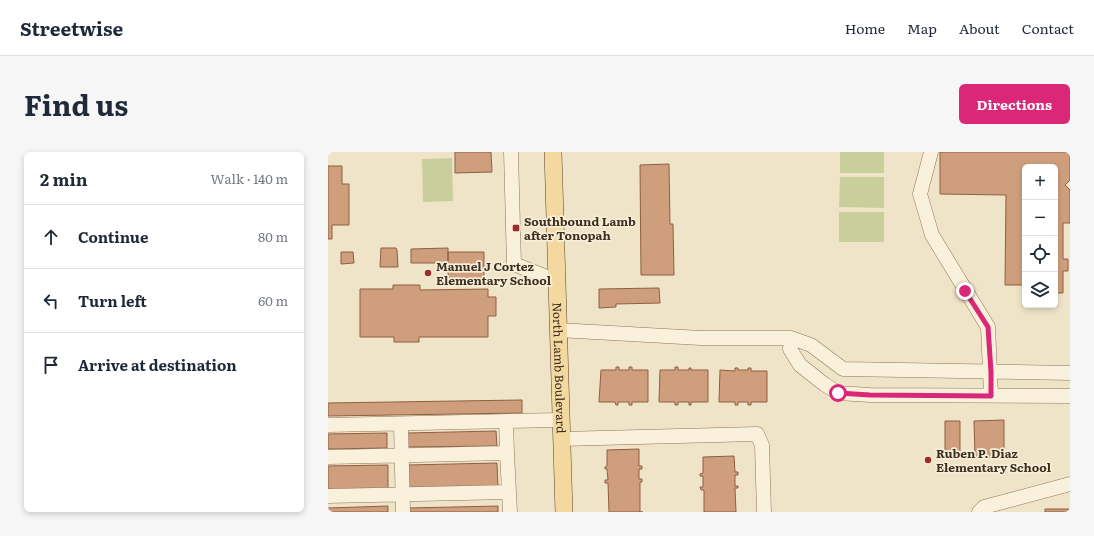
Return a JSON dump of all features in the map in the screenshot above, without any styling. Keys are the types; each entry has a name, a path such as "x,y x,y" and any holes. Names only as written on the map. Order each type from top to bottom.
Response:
{"main road":[{"name":"North Lamb Boulevard","path":"553,152 564,512"}],"lane":[{"path":"511,152 514,264 557,281"},
{"path":"931,152 920,194 932,235 988,327 991,396"},
{"path":"558,330 701,338 792,338 811,345 843,369 1070,373"},
{"path":"792,338 790,349 800,365 838,393 870,395 1070,396"},
{"path":"328,425 560,420"},
{"path":"506,421 510,512"},
{"path":"401,424 403,512"},
{"path":"561,439 757,434 762,445 764,512"},
{"path":"328,457 507,453"},
{"path":"978,512 984,507 1070,484"},
{"path":"328,496 509,492"}],"green space":[{"path":"840,152 884,152 884,173 840,173"},
{"path":"452,158 453,201 423,202 422,159"},
{"path":"840,177 884,177 884,208 839,207"},
{"path":"839,212 884,212 884,242 839,242"}],"building":[{"path":"455,152 491,152 492,172 455,173"},
{"path":"940,152 1070,152 1070,180 1065,185 1070,190 1070,223 1063,223 1063,259 1068,259 1068,271 1063,271 1063,293 1058,293 1058,164 1022,164 1022,285 1005,285 1006,195 940,194"},
{"path":"669,164 670,224 673,224 674,275 641,275 640,165"},
{"path":"328,166 342,166 342,184 349,184 349,225 332,225 332,239 328,239"},
{"path":"381,248 396,248 398,267 380,267"},
{"path":"448,248 448,263 411,263 411,249"},
{"path":"341,252 353,252 354,263 341,264"},
{"path":"448,252 484,252 484,282 448,282"},
{"path":"393,285 420,285 420,290 488,289 488,297 496,297 496,316 488,316 488,337 419,337 419,342 394,342 394,337 360,337 360,289 393,289"},
{"path":"659,288 660,303 616,304 616,307 599,308 599,289"},
{"path":"616,367 619,367 619,370 629,370 629,367 632,367 632,370 648,370 648,402 632,402 632,405 629,405 629,402 618,402 618,405 616,405 615,402 599,402 601,370 616,370"},
{"path":"675,367 678,367 678,370 689,370 689,368 691,368 691,370 708,370 708,402 691,402 691,405 689,405 689,402 678,402 678,405 675,405 675,402 659,402 660,370 675,370"},
{"path":"735,368 738,368 738,370 748,370 748,368 751,368 751,371 767,371 767,402 751,402 751,405 748,405 748,402 738,402 738,405 735,405 735,402 719,402 720,370 735,371"},
{"path":"522,400 522,413 328,416 328,403"},
{"path":"1004,420 1004,457 975,458 974,421"},
{"path":"945,421 960,421 960,458 945,458"},
{"path":"496,431 497,446 407,447 407,433"},
{"path":"387,433 387,448 328,449 328,434"},
{"path":"639,449 639,466 642,466 642,469 639,469 639,479 642,479 642,482 640,482 640,512 609,512 608,483 605,483 605,480 608,480 607,469 605,469 607,466 607,450"},
{"path":"734,456 735,472 738,472 738,475 735,475 735,486 738,486 738,488 735,488 736,512 704,512 704,490 701,490 700,487 703,487 703,476 700,476 700,474 703,473 703,457"},
{"path":"497,463 498,487 408,489 407,465"},
{"path":"388,465 388,490 328,491 328,466"},
{"path":"388,506 388,512 328,512 328,508"},
{"path":"498,506 498,512 409,512 408,508"},
{"path":"1045,509 1070,509 1070,512 1045,512"}],"place":[{"name":"Southbound Lamb after Tonopah","path":"516,228"},
{"name":"Manuel J Cortez Elementary School","path":"428,273"},
{"name":"Ruben P. Diaz Elementary School","path":"928,460"}],"route":[{"path":"838,393 870,395 991,396 988,327 965,291"}]}
